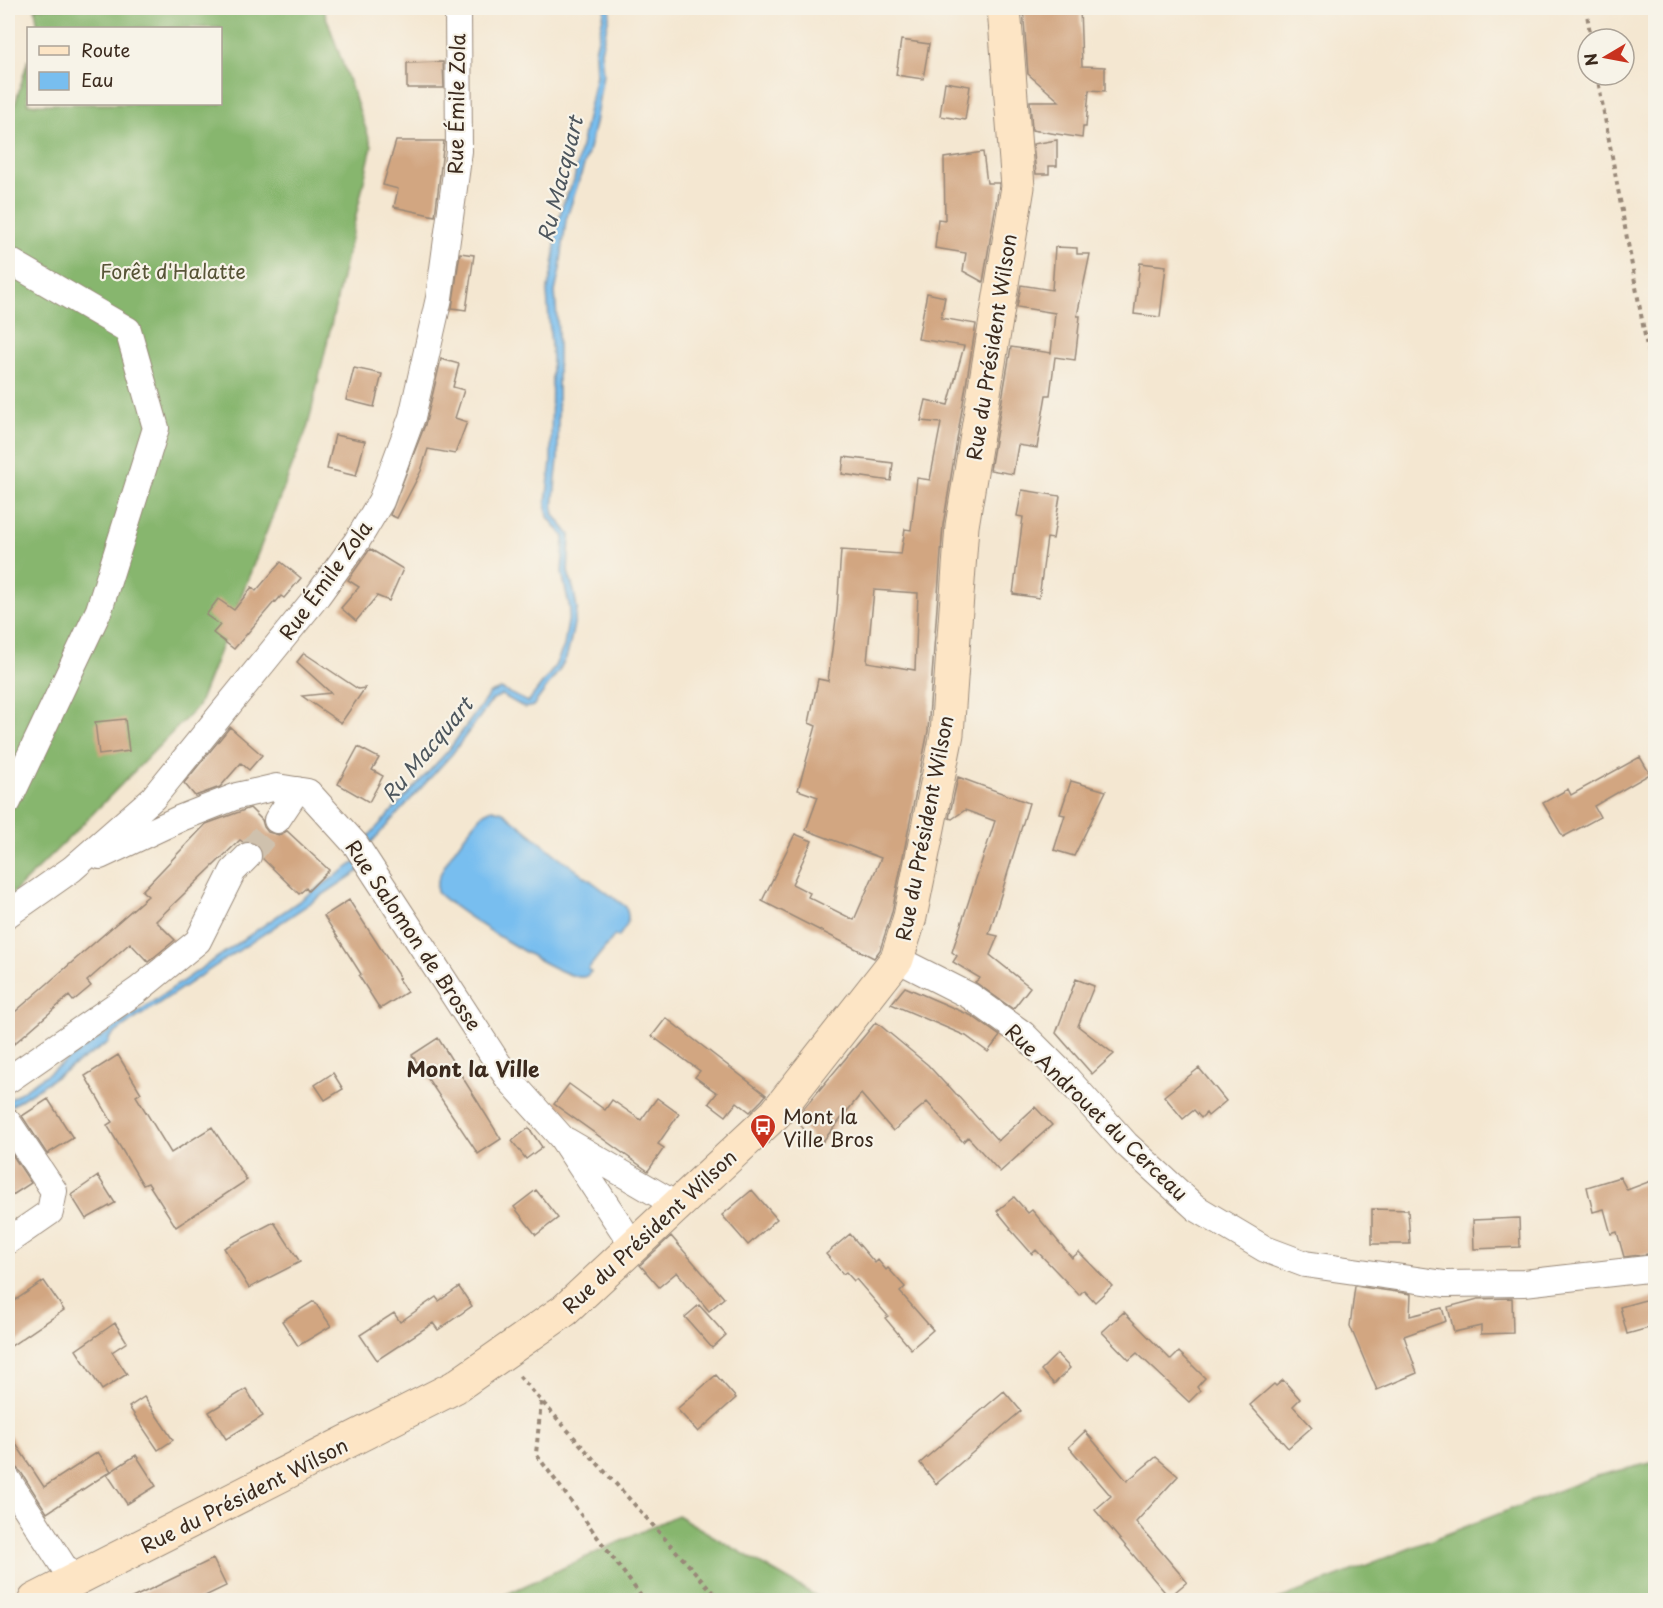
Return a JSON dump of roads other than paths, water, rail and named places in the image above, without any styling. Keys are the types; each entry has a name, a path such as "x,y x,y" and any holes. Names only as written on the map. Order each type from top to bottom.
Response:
{"street":[{"name":"Rue Émile Zola","path":"72,869 153,798 318,595 357,541 381,501 412,417 439,298 459,151 458,8"},
{"name":"Rue du Président Wilson","path":"35,1600 455,1387 565,1310 776,1113 897,959 910,917 947,734 962,526 1018,187 1004,8"},
{"path":"8,260 128,330 156,428 99,610 8,802"},
{"path":"8,914 72,869 182,818 237,796 277,787 297,790 277,820"},
{"name":"Rue Salomon de Brosse","path":"297,790 308,792 356,845 507,1077 562,1138 634,1246"},
{"path":"8,1080 138,990 198,941 233,871 248,856"},
{"name":"Rue Androuet du Cerceau","path":"897,959 970,996 1023,1034 1063,1074 1126,1144 1196,1208 1265,1249 1305,1264 1445,1284 1524,1283 1656,1268"},
{"path":"8,1124 54,1191 50,1212 8,1241"},
{"name":"Rue Salomon de Brosse","path":"562,1138 678,1206"},
{"path":"8,1480 73,1581"}],"water":[{"path":"605,8 611,8 601,51 603,74 595,123 588,153 566,220 555,292 558,332 558,459 553,507 554,515 570,535 568,572 577,609 569,648 558,672 533,706 525,708 502,695 493,699 452,754 368,846 364,841 448,751 490,693 501,689 528,702 554,668 564,646 570,609 562,573 564,537 548,517 546,503 551,462 552,359 547,292 553,267 557,226 563,204 574,180 596,75 595,51"},
{"path":"492,809 503,812 626,907 628,920 626,926 618,937 615,935 588,969 591,972 586,976 572,975 532,956 463,913 437,892 440,874 453,852 482,814"},
{"path":"359,860 362,869 135,1019 110,1037 108,1043 8,1108 8,1101"}],"tunnel":[{"path":"248,856 277,820"}],"place":[{"name":"Mont la Ville Bros","path":"763,1150"}],"district":[{"name":"Mont la Ville","path":"473,1068"}],"water label":[{"name":"Ru Macquart","path":"559,179"},
{"name":"Ru Macquart","path":"426,749"}],"park label":[{"name":"Forêt d'Halatte","path":"173,271"}]}
